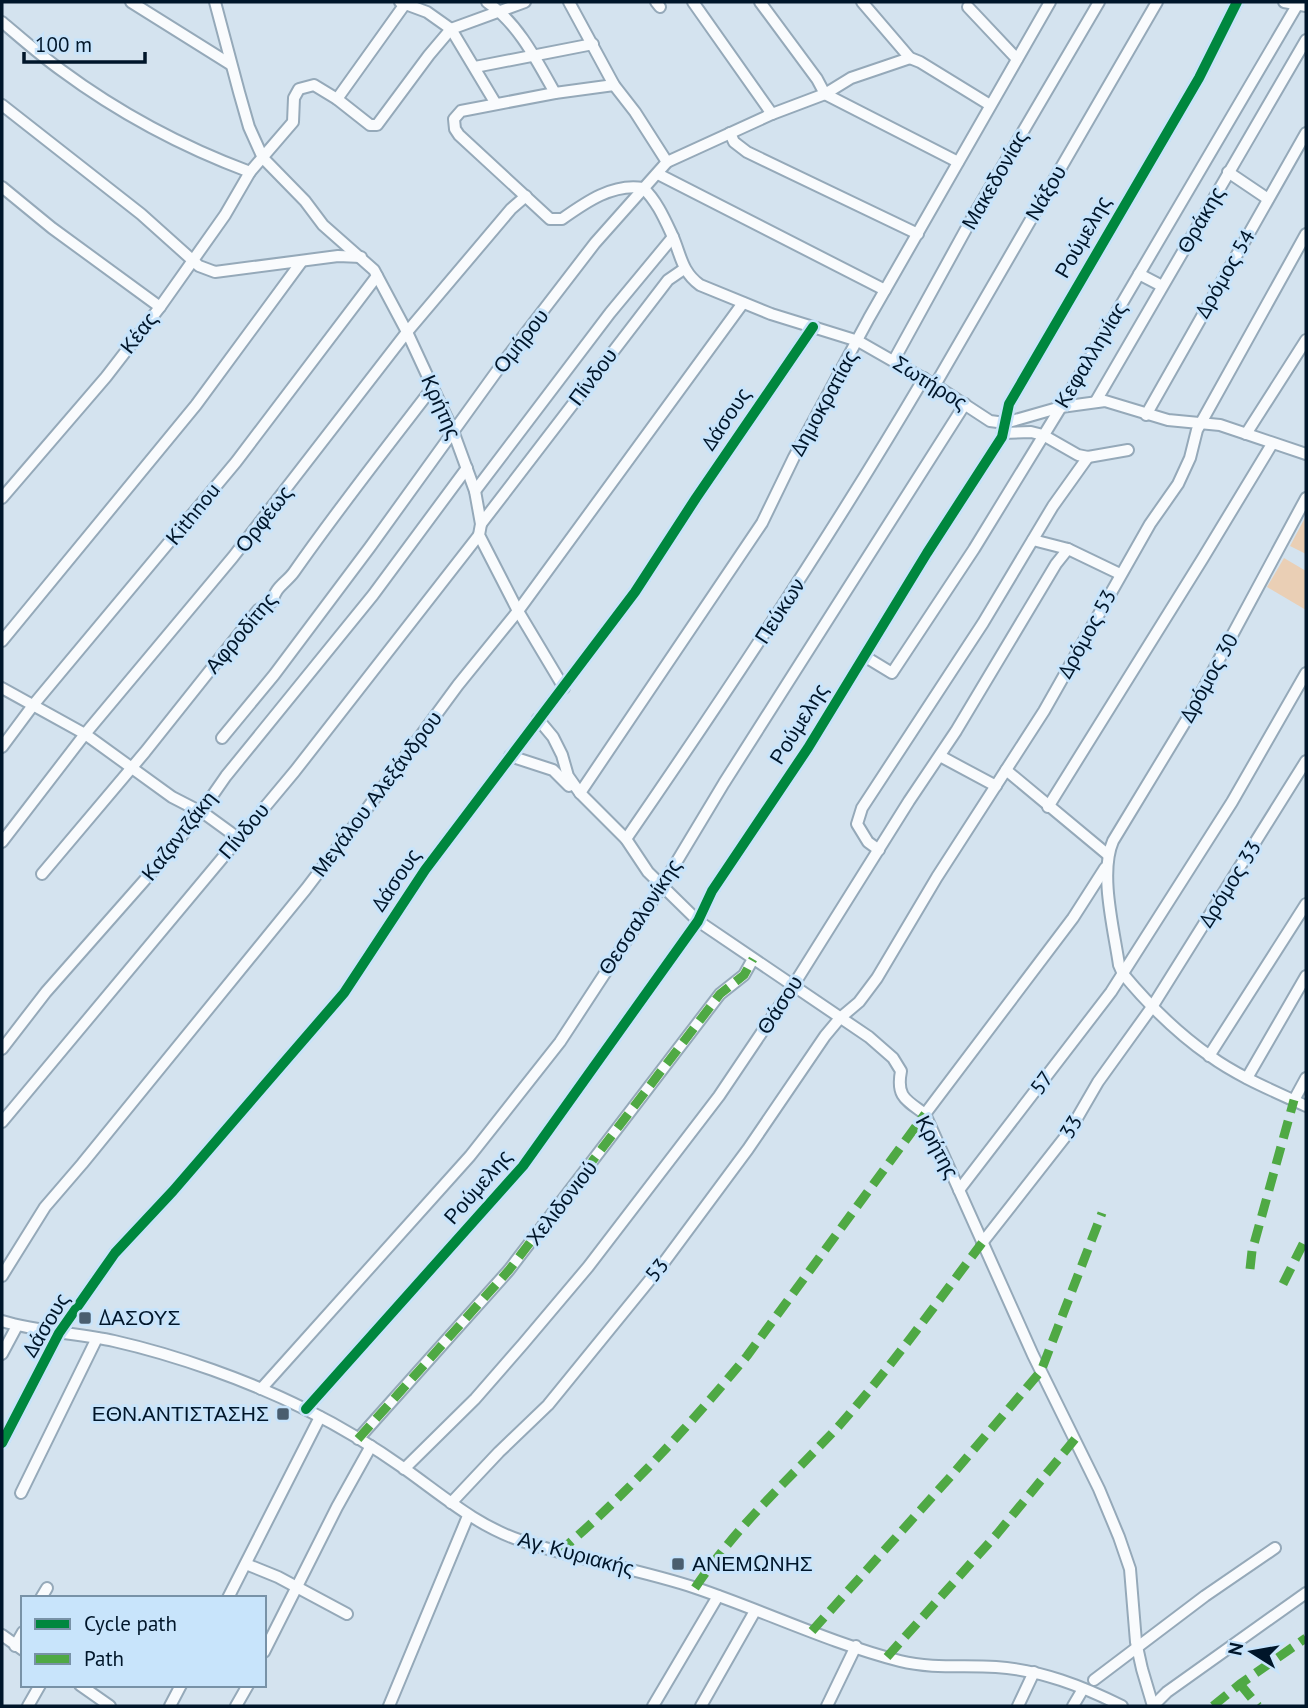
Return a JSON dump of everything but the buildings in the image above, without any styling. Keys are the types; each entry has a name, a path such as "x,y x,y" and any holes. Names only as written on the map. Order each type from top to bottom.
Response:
{"street":[{"path":"131,2 230,64"},
{"path":"215,2 249,127 263,158"},
{"path":"487,2 502,12 534,55 555,93"},
{"path":"496,104 451,29 427,12 403,3 337,99 374,126 381,121 451,29 525,2"},
{"path":"569,2 614,85 667,162"},
{"path":"693,2 772,114"},
{"path":"760,2 817,79 825,94 958,162"},
{"path":"862,2 910,58 990,106"},
{"name":"Δημοκρατίας","path":"580,793 762,523 794,457 885,290 1050,2"},
{"name":"Μακεδονίας","path":"894,360 971,220 1099,2"},
{"name":"Νάξου","path":"936,385 1157,2"},
{"name":"Ρούμελης","path":"306,1409 523,1166 698,920 712,891 800,760 1004,428 1009,404 1199,78 1237,2"},
{"path":"1284,2 1301,4"},
{"name":"Κεφαλληνίας","path":"864,656 892,673 974,549 1061,407 1301,4"},
{"path":"968,8 1017,59"},
{"path":"2,22 60,70 101,97 187,146 250,172"},
{"name":"Θράκης","path":"1096,401 1306,40"},
{"path":"475,67 593,44"},
{"name":"Ομήρου","path":"222,738 274,675 453,430 595,243 667,162 772,114 825,94 851,78 910,58"},
{"name":"Κέας","path":"2,498 106,377 160,307 225,215 250,172 293,122 294,98 299,89 314,85 337,99"},
{"path":"614,85 461,111 454,119 455,129 476,153 550,219 562,219 583,204 621,187 643,188 656,203 673,237 684,269"},
{"path":"2,105 141,214 199,266 215,272 338,256 361,257"},
{"path":"730,133 734,142 747,152 918,234"},
{"name":"Δρόμος 54","path":"1146,415 1306,133"},
{"name":"Κρήτης","path":"263,158 305,201 323,225 361,257 377,276 407,332 453,430 475,491 480,529 518,611 564,688"},
{"path":"1228,172 1268,200"},
{"path":"658,174 885,290"},
{"path":"2,187 52,228 160,307"},
{"name":"Ορφέως","path":"2,842 85,734 233,557 407,332 511,209 526,196"},
{"name":"Δρόμος 53","path":"840,1018 859,1002 877,978 1044,711 1150,524 1178,484 1190,458 1194,436 1201,422 1306,234"},
{"path":"475,491 610,313 673,237"},
{"path":"2,641 197,405 302,261"},
{"name":"Σωτήρος","path":"684,269 700,285 743,303 858,341 923,377 1004,428"},
{"name":"Πίνδου","path":"2,1122 163,932 359,691 668,280 684,269"},
{"path":"1139,274 1162,286"},
{"name":"Κithnou","path":"2,747 34,704 236,462 377,276"},
{"name":"Μεγάλου Αλεξάνδρου","path":"2,1276 54,1194 82,1164 306,889 458,685 518,611 743,303"},
{"name":"Δάσους","path":"2,1443 58,1333 115,1253 173,1191 344,993 425,870 635,592 813,327"},
{"path":"1245,434 1306,340"},
{"name":"Πεύκων","path":"626,839 747,663 855,494 923,377"},
{"name":"Αφροδίτης","path":"42,874 258,610 273,601 277,590 294,572 310,547 433,387"},
{"path":"1004,428 1061,407 1096,401 1112,402 1146,415 1220,425 1272,444 1305,449"},
{"name":"Θεσσαλονίκης","path":"261,1390 470,1156 560,1042 662,886 724,783 965,404"},
{"path":"1004,428 1043,435 1078,456 1088,457 1129,450"},
{"path":"1048,807 1272,444"},
{"path":"879,850 862,833 857,824 858,816 983,623 1053,506 1088,457"},
{"name":"Καζαντζάκη","path":"2,1049 46,992 201,813 226,776 373,595 467,468"},
{"name":"Δρόμος 30","path":"925,1114 1073,918 1103,873 1107,858 1127,816 1187,719 1306,498"},
{"path":"1034,540 1069,549 1121,574"},
{"name":"Θάσου","path":"404,1469 475,1399 588,1267 719,1096 793,986 940,756 1056,564 1069,549"},
{"name":"57","path":"960,1190 1111,992 1232,802 1306,673"},
{"path":"2,688 85,734 172,797 238,838"},
{"name":"Κρήτης","path":"538,719 553,737 568,776 580,793 626,839 662,886 698,920 869,1037 893,1058 901,1071 898,1087 903,1097 925,1114 1119,1537 1130,1569 1137,1645 1153,1706"},
{"path":"510,756 553,770 580,793"},
{"path":"940,756 996,786"},
{"name":"Δρόμος 33","path":"1152,1007 1306,761"},
{"path":"1006,770 1107,858 1107,882 1119,965 1123,974 1152,1007 1209,1056 1247,1078 1306,1106"},
{"path":"1209,1056 1306,904"},
{"name":"Χελιδονιού","path":"358,1439 509,1270 720,994 744,975 753,958"},
{"path":"1247,1078 1306,976"},
{"name":"33","path":"982,1243 1069,1132 1098,1083 1152,1007"},
{"name":"53","path":"450,1503 548,1405 576,1372 707,1205 840,1018"},
{"path":"1294,1100 1306,1078"},
{"name":"Αγ. Κυριακής","path":"2,1321 17,1326 97,1338 160,1354 306,1409 371,1446 468,1516 501,1533 548,1549 660,1577 912,1663 1034,1672 1059,1679 1122,1706"},
{"path":"2,1354 17,1326"},
{"path":"21,1493 97,1338"},
{"path":"229,1596 320,1417"},
{"path":"266,1648 371,1446"},
{"path":"389,1706 468,1516"},
{"path":"1094,1680 1137,1645 1275,1548"},
{"path":"246,1564 347,1614"},
{"path":"1153,1706 1167,1692 1306,1593"},
{"path":"653,1706 718,1596"},
{"path":"701,1706 755,1611"},
{"path":"2,1652 12,1643"},
{"path":"827,1706 856,1646"},
{"path":"1018,1706 1034,1672"},
{"path":"28,1706 39,1687"},
{"path":"83,1687 110,1706"},
{"path":"170,1706 180,1687"},
{"path":"236,1706 247,1687"},
{"path":"1073,1706 1083,1689"}],"shaded area":[{"path":"1306,516 1306,554 1290,546"},
{"path":"1284,558 1306,571 1306,610 1267,587"}],"marked path":[{"path":"358,1439 509,1270 720,994 744,975 753,959"},
{"path":"1250,1269 1252,1251 1294,1100"},
{"path":"558,1553 657,1459 747,1356 925,1114"},
{"path":"812,1631 1041,1371 1102,1213"},
{"path":"1283,1284 1306,1238"},
{"path":"695,1588 727,1545 856,1406 982,1243"},
{"path":"887,1657 997,1534 1075,1439"},
{"path":"1213,1706 1306,1638"},
{"path":"1240,1684 1258,1706"}],"cycle path":[{"path":"306,1409 523,1166 698,921 712,891 808,748 927,553 1002,437 1009,404 1199,78 1237,2"},
{"path":"2,1443 59,1333 115,1253 173,1191 344,993 425,870 635,592 813,327"}],"place":[{"name":"ΔΑΣΟΥΣ","path":"85,1318"},
{"name":"ΕΘΝ.ΑΝΤΙΣΤΑΣΗΣ","path":"283,1414"},
{"name":"ΑΝΕΜΩΝΗΣ","path":"678,1564"}]}
